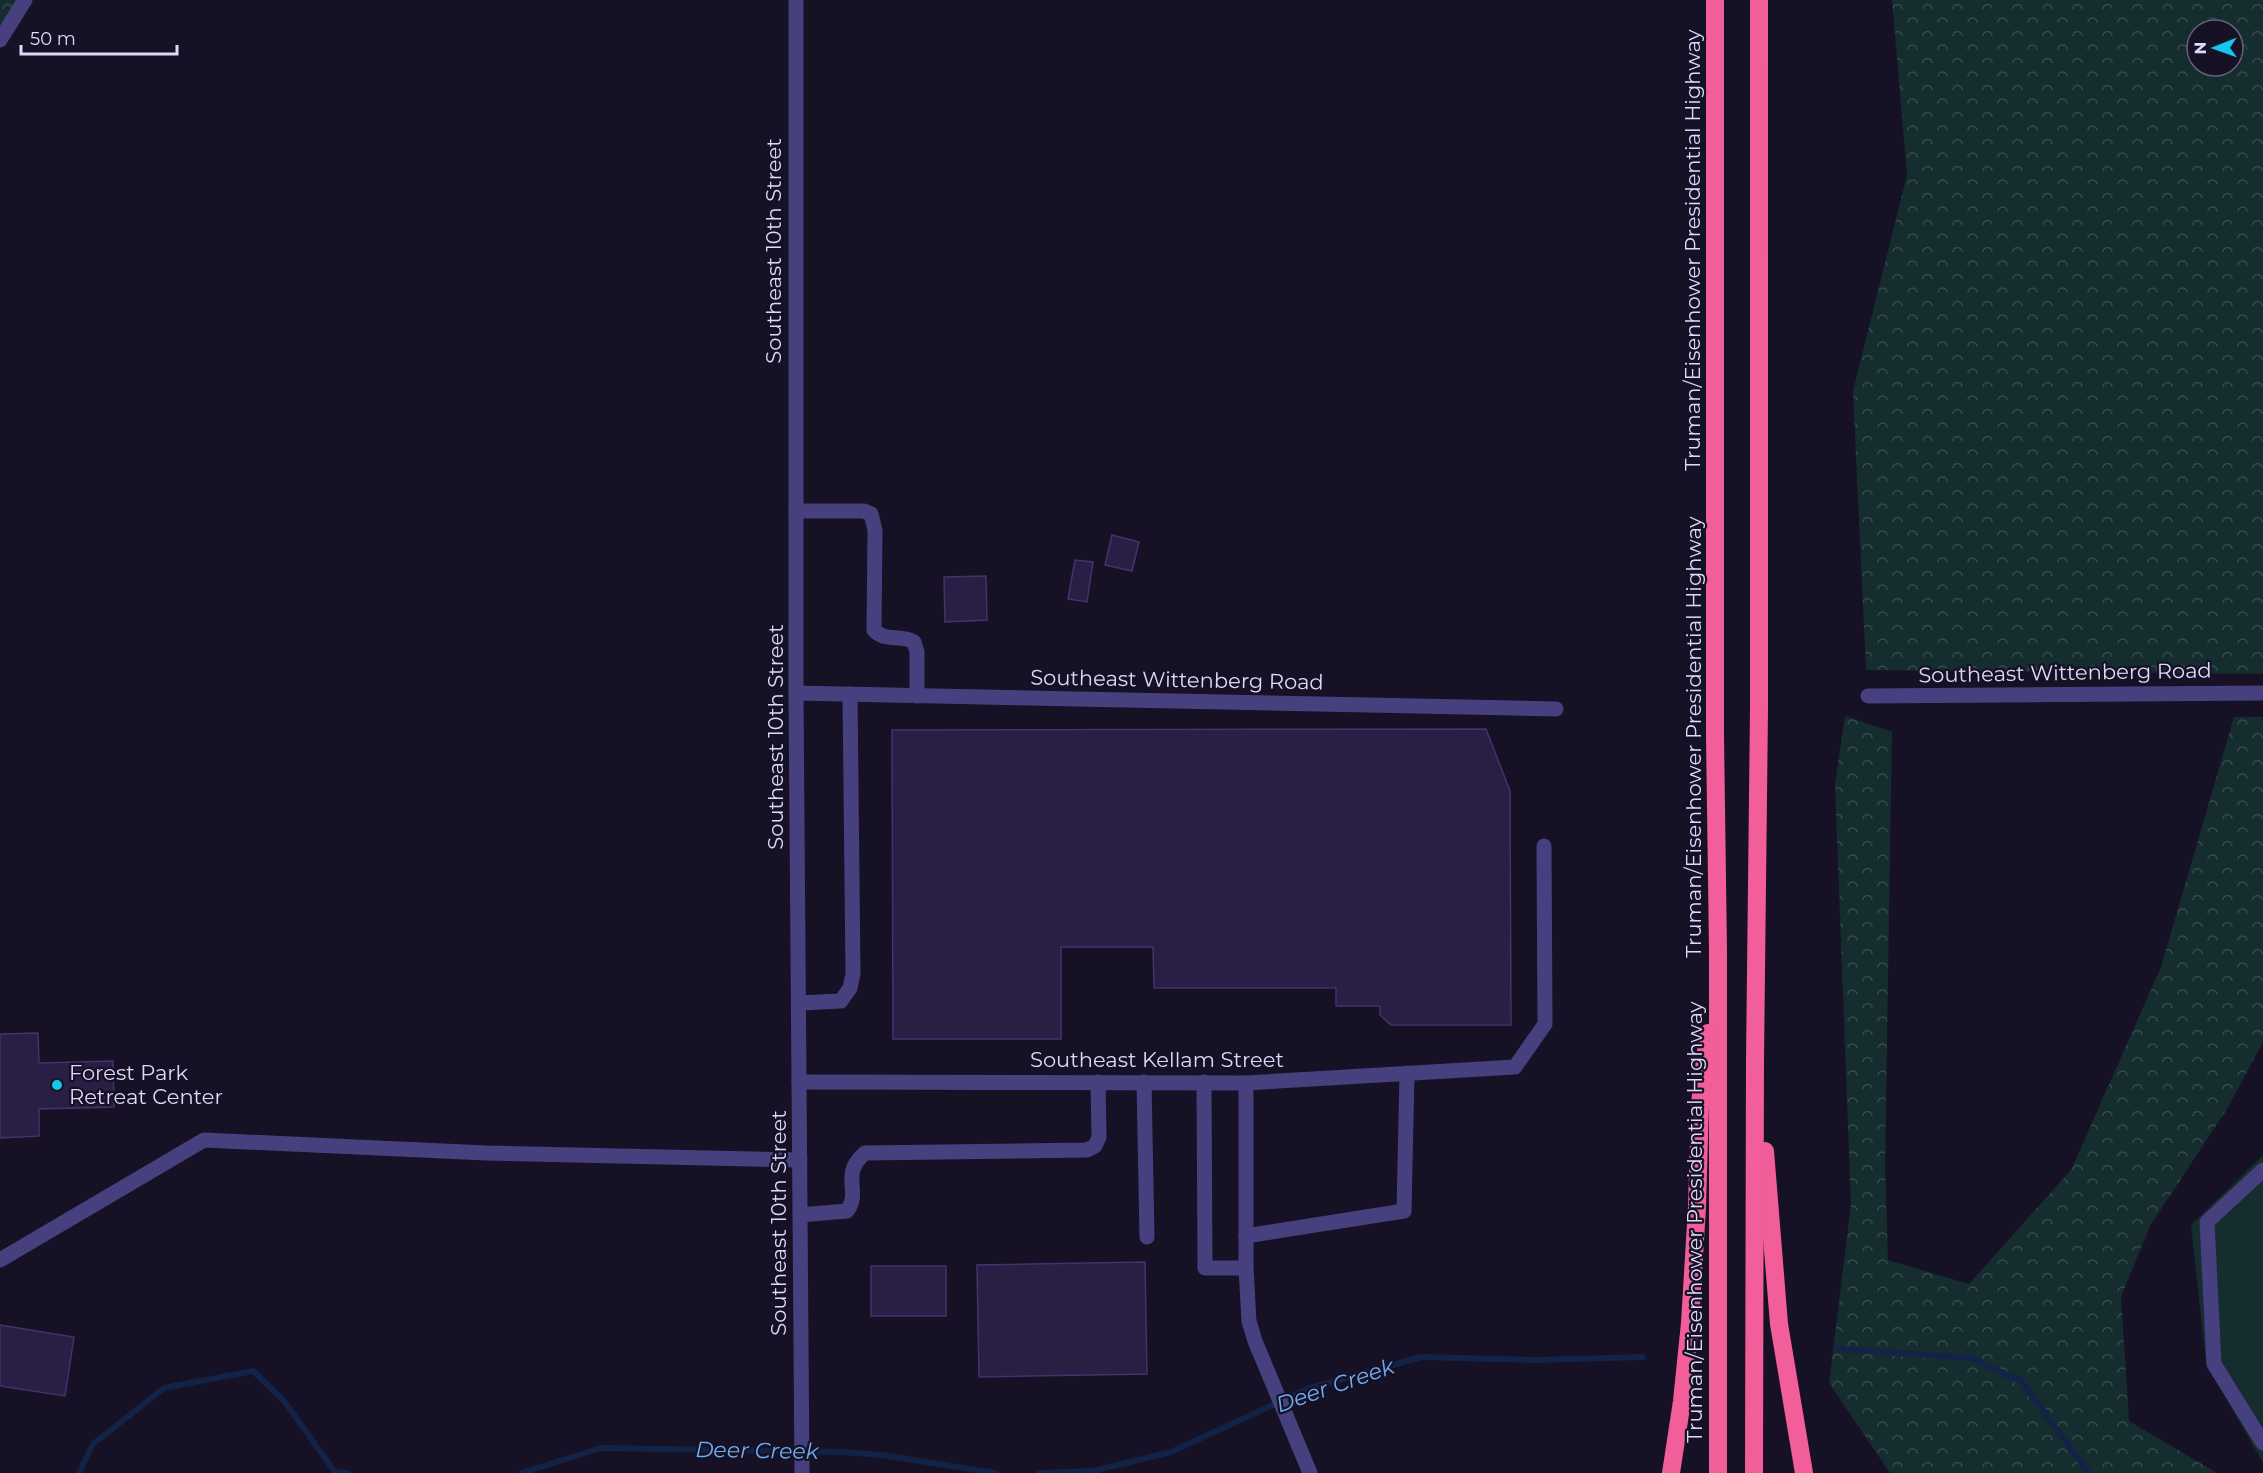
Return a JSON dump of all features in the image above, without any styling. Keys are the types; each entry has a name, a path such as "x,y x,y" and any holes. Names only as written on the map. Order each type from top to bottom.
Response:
{"highway":[{"name":"Truman/Eisenhower Presidential Highway","path":"1715,0 1718,1473"},
{"path":"1754,1473 1759,709 1759,0"},
{"path":"1671,1473 1682,1401 1690,1323 1700,1104 1718,951"},
{"path":"1755,1060 1771,1206 1772,1251 1779,1324 1804,1473"}],"street":[{"path":"0,40 25,0"},
{"name":"Southeast 10th Street","path":"796,0 796,693 802,1473"},
{"path":"796,511 864,511 871,514 875,530 874,630 884,637 908,638 915,642 917,696"},
{"name":"Southeast Wittenberg Road","path":"796,693 1556,708"},
{"name":"Southeast Wittenberg Road","path":"1868,696 2263,693"},
{"path":"799,1003 841,1001 850,988 854,974 850,694"},
{"name":"Southeast Kellam Street","path":"799,1082 1246,1083 1515,1067 1545,1023 1544,846"},
{"path":"1246,1236 1404,1211 1407,1073"},
{"path":"800,1215 847,1211 852,1204 852,1170 855,1162 865,1153 1087,1150 1095,1146 1099,1137 1098,1082"},
{"path":"1144,1082 1147,1237"},
{"path":"1204,1082 1205,1268 1246,1268"},
{"path":"1246,1083 1246,1268 1249,1321 1254,1341 1310,1473"},
{"path":"0,1260 204,1140 486,1153 800,1160"},
{"path":"2263,1170 2207,1222 2214,1364 2263,1443"}],"green space":[{"path":"0,0 24,0 0,40"},
{"path":"1892,0 2263,0 2263,674 1866,670 1853,391 1907,175"},
{"path":"1845,716 1892,732 1885,1163 1888,1260 1969,1284 2071,1170 2161,967 2234,717 2263,717 2263,1042 2227,1109 2150,1226 2121,1297 2129,1421 2217,1473 1890,1473 1829,1383 1851,1205 1835,784"},
{"path":"2263,1155 2263,1463 2206,1363 2191,1225"}],"building":[{"path":"1112,535 1139,542 1132,571 1105,565"},
{"path":"1075,560 1093,562 1087,602 1068,599"},
{"path":"986,576 987,620 945,622 944,577"},
{"path":"1486,729 1510,791 1511,1025 1391,1025 1380,1015 1380,1006 1336,1006 1336,988 1154,988 1153,947 1061,947 1061,1039 893,1039 892,730"},
{"name":"Forest Park Retreat Center","path":"38,1033 39,1063 113,1061 114,1107 39,1109 39,1136 0,1138 0,1034"},
{"path":"1145,1262 1147,1374 979,1377 977,1265"},
{"path":"871,1266 946,1266 946,1316 871,1316"},
{"path":"0,1325 74,1337 65,1396 0,1386"}],"waterway":[{"name":"Deer Creek","path":"1837,1349 1971,1358 2022,1382 2089,1473"},
{"name":"Deer Creek","path":"1039,1473 1093,1471 1171,1452 1307,1389 1421,1357 1536,1360 1643,1357"},
{"name":"Deer Creek","path":"79,1473 93,1444 164,1388 253,1371 284,1401 335,1472 347,1473"},
{"name":"Deer Creek","path":"521,1473 601,1448 843,1452 882,1455 995,1473"}],"place":[{"name":"Forest Park Retreat Center","path":"57,1085"}]}
